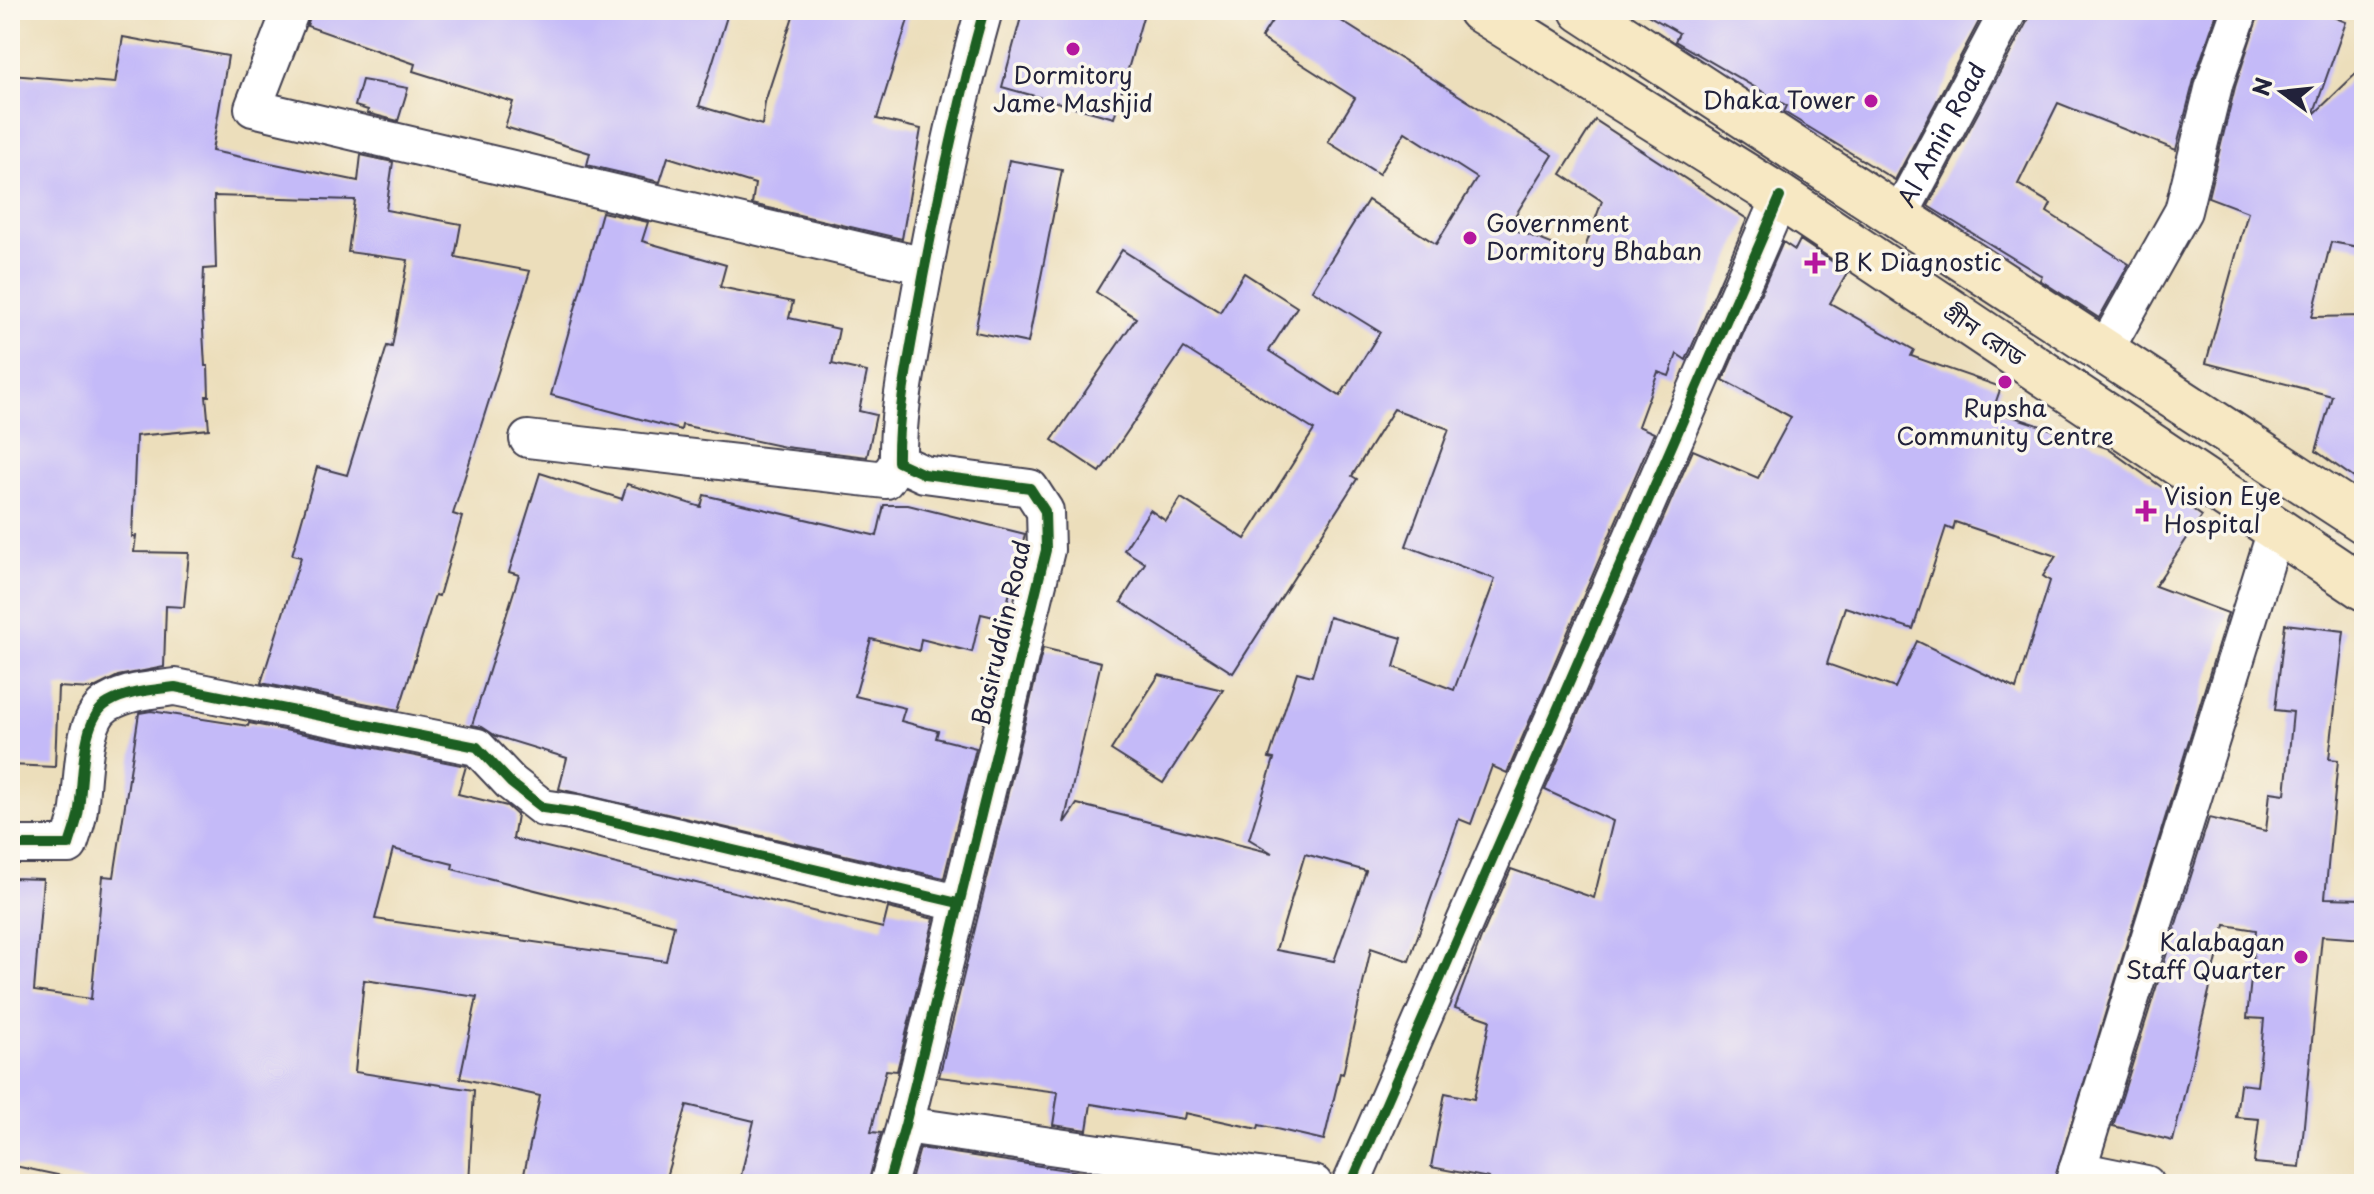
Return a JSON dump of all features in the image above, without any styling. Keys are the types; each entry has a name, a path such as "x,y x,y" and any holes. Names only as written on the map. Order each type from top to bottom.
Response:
{"main road":[{"name":"গ্রীন রোড","path":"1480,10 1780,197 2364,588"},
{"path":"1582,10 2364,521"}],"street":[{"path":"291,10 253,108 925,266"},
{"path":"528,439 886,480 898,462 897,422 925,266 966,75 984,10"},
{"name":"Al Amin Road","path":"1898,218 2009,10"},
{"path":"2105,350 2183,211 2215,81 2240,10"},
{"path":"1351,1184 1780,197"},
{"name":"Basiruddin Road","path":"888,1184 1046,550 1045,511 1030,488 924,474 898,462"},
{"path":"2146,1184 2075,1177 2276,530"},
{"path":"10,845 69,845 79,813 81,775 89,729 105,704 135,692 175,687 477,747 511,783 543,808 577,813 958,903"},
{"path":"905,1125 1314,1184"}],"building":[{"path":"312,10 729,10 699,106 762,125 765,102 795,10 911,10 877,119 921,129 902,239 752,204 755,184 668,157 660,182 587,165 590,153 505,127 513,102 413,71 415,64 307,26"},
{"name":"Dormitory Jame Mashjid","path":"1023,10 1145,10 1114,118 1002,87"},
{"path":"1279,10 1324,10 1553,155 1508,227 1582,256 1602,201 1561,174 1595,120 1747,219 1686,360 1677,354 1669,376 1658,372 1638,426 1654,433 1507,773 1492,766 1471,824 1459,819 1409,961 1371,948 1343,1074 1340,1073 1324,1140 1185,1113 1184,1119 1091,1104 1087,1130 1053,1125 1058,1092 939,1077 1043,648 1101,662 1064,823 1077,804 1272,853 1249,839 1274,759 1269,758 1297,672 1312,676 1329,617 1402,638 1394,667 1454,690 1495,579 1406,546 1449,429 1394,409 1352,476 1357,479 1233,673 1121,602 1145,563 1124,550 1150,510 1166,521 1181,498 1245,539 1314,430 1184,348 1100,472 1052,440 1136,318 1096,292 1122,250 1220,312 1244,273 1297,307 1269,351 1340,396 1380,332 1312,290 1368,200 1436,244 1477,178 1405,132 1379,174 1328,142 1355,98 1261,38","holes":["1305,854 1366,871 1334,961 1276,950"]},
{"path":"1639,10 1985,10 1895,180 1784,112 1787,106 1675,41 1679,33"},
{"path":"2030,10 2218,10 2195,76 2176,150 2058,103 2018,184 2051,204 2047,212 2129,264 2099,318 2040,280 2042,276 1928,206 2028,20"},
{"path":"2260,10 2316,10 2346,22 2313,115 2364,66 2364,248 2331,242 2312,317 2364,316 2364,485 2316,451 2332,396 2206,363 2248,212 2208,197 2235,87"},
{"path":"123,37 228,56 212,151 358,181 361,155 393,162 386,210 461,224 455,257 530,271 453,514 462,517 439,596 435,595 399,710 261,683 301,557 292,555 317,467 347,475 387,346 392,347 408,260 348,252 355,200 214,196 216,268 204,269 202,313 205,366 208,366 209,396 206,396 209,429 136,436 134,552 189,553 184,607 166,606 164,667 118,676 92,689 58,687 55,767 10,765 10,75 115,83"},
{"path":"362,80 408,88 398,121 367,113 368,110 355,106"},
{"path":"1009,160 1062,170 1028,343 975,332"},
{"path":"602,212 648,222 642,241 726,265 720,287 793,302 789,318 839,329 832,364 867,372 859,411 876,415 867,457 785,447 682,425 681,430 551,395"},
{"path":"1800,240 1848,272 1830,303 1914,350 1911,356 2001,387 1993,410 2107,448 2202,516 2155,586 2228,613 2053,1184 1487,1184 1489,1178 1431,1167 1445,1093 1474,1099 1490,1020 1455,1008 1511,869 1594,898 1613,821 1545,790 1693,450 1758,478 1791,417 1723,380 1783,242 1795,250","holes":["1955,522 2056,556 2043,576 2050,581 2016,689 1917,641 1895,688 1827,664 1845,607 1913,629 1946,527 1953,530"]},
{"path":"540,473 622,499 627,484 701,507 704,495 877,536 884,505 908,505 1025,534 1003,619 981,614 972,652 921,639 919,651 871,639 855,696 905,708 901,721 938,731 936,738 976,748 944,878 559,789 567,758 496,736 472,725 519,575 509,572"},
{"path":"2285,624 2344,631 2329,759 2338,760 2325,898 2364,899 2364,939 2322,936 2300,1167 2254,1163 2259,1119 2236,1117 2240,1084 2257,1086 2261,1051 2264,1019 2247,1018 2256,930 2225,925 2173,1141 2113,1126 2209,818 2266,831 2270,792 2285,794 2293,712 2275,710"},
{"path":"1159,675 1223,690 1163,783 1111,750"},
{"path":"151,711 248,726 249,723 466,766 458,794 507,806 517,815 513,839 883,928 888,908 934,919 897,1071 886,1070 871,1132 881,1133 868,1184 739,1184 754,1121 687,1105 664,1184 522,1184 540,1096 460,1078 477,997 364,980 355,1072 474,1090 469,1184 100,1184 10,1165 10,878 43,879 34,991 91,999 103,876 114,877 139,713","holes":["393,849 453,864 452,869 674,925 666,961 375,919"]},
{"path":"920,1148 1080,1172 1078,1184 910,1184"}],"cycle path":[{"path":"888,1184 1046,550 1045,511 1030,488 924,474 898,462 901,405 924,272 955,122 984,10"},
{"path":"1351,1184 1780,197"},
{"path":"10,845 69,845 78,815 87,738 99,711 124,696 175,687 477,747 511,783 543,808 577,813 958,903"}],"place":[{"name":"Dormitory Jame Mashjid","path":"1073,49"},
{"name":"Dhaka Tower","path":"1871,101"},
{"name":"Government Dormitory Bhaban","path":"1470,238"},
{"name":"B K Diagnostic","path":"1815,263"},
{"name":"Rupsha Community Centre","path":"2005,382"},
{"name":"Vision Eye Hospital","path":"2146,511"},
{"name":"Kalabagan Staff Quarter","path":"2301,957"}]}
